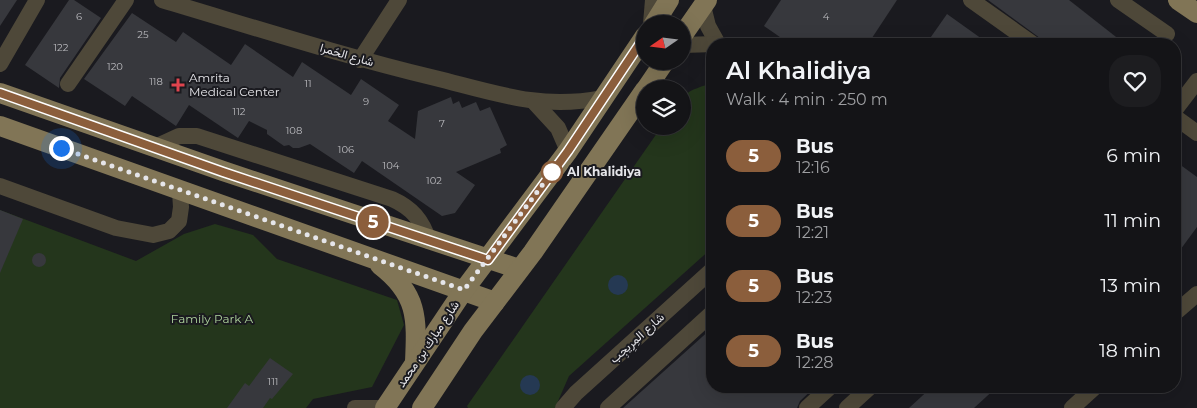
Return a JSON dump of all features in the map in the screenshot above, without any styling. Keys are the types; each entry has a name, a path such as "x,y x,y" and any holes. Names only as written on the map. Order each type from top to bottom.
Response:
{"main road":[{"path":"658,15 669,0"},
{"path":"1178,0 1197,13"},
{"path":"691,23 705,3"},
{"name":"شارع مبارك بن محمد","path":"384,408 464,290 568,151 636,49"},
{"path":"0,93 155,148 519,270"},
{"path":"422,408 636,104"},
{"path":"0,126 180,192 495,302"},
{"path":"370,258 402,285 409,296 415,318 415,362"}],"street":[{"path":"0,64 36,0"},
{"path":"68,84 126,0"},
{"name":"شارع الحَمرا","path":"162,0 360,60 535,102 560,103 602,98"},
{"path":"360,60 399,0"},
{"path":"652,15 653,0"},
{"path":"971,0 1025,38"},
{"path":"1118,0 1167,34"},
{"path":"705,3 708,26 714,38"},
{"path":"691,45 706,44"},
{"path":"1181,102 1197,81"},
{"path":"535,102 558,128 568,151"},
{"path":"1181,121 1197,133"},
{"path":"155,148 180,136 197,136 392,199 416,215 425,229 429,241"},
{"path":"0,186 123,230 153,235 169,231 178,221 181,208 180,192"},
{"name":"شارع المِرِيجِب","path":"563,408 576,393 706,275"},
{"path":"1181,309 1197,294"},
{"path":"608,408 706,318"},
{"path":"807,408 823,393"},
{"path":"847,408 863,393"},
{"path":"1072,408 1088,393"},
{"path":"355,408 384,408"}],"green space":[{"path":"706,85 706,253 569,376 555,408 468,408 467,406 656,135 691,135 691,91"},
{"name":"Family Park A","path":"0,210 136,261 184,234 215,224 253,235 277,259 397,300 404,325 372,387 313,399 306,408 0,408"}],"water":[{"path":"618,275 625,278 628,285 625,292 618,295 611,292 608,285 611,278"},
{"path":"530,375 537,378 540,385 537,392 530,395 523,392 520,385 523,378"}],"building":[{"path":"0,0 17,0 0,26"},
{"path":"69,0 74,0 101,18 60,78 59,88 25,65"},
{"path":"781,0 897,0 872,38 781,38 764,26"},
{"path":"988,0 1069,0 1117,38 1040,38"},
{"path":"132,13 176,42 183,32 231,65 245,44 293,77 302,62 351,95 361,79 399,105 388,121 415,139 418,111 451,97 453,104 459,101 462,108 476,102 480,111 490,107 507,145 500,149 501,153 456,172 475,185 455,213 442,216 362,161 354,173 310,144 299,148 293,148 289,145 284,146 267,134 267,130 249,121 238,138 189,105 176,126 132,96 125,106 84,79"},
{"path":"947,14 981,38 930,38"},
{"path":"1181,165 1197,177 1197,227 1181,249"},
{"path":"0,210 23,219 0,273"},
{"path":"36,253 42,253 46,260 42,267 36,267 32,263 32,257"},
{"path":"706,333 706,393 809,393 800,401 797,408 623,408"},
{"path":"270,358 293,374 272,399 270,398 263,408 227,408 245,383 249,386"},
{"path":"925,393 990,393 974,408 909,408"}],"bus line":[{"name":"5","path":"0,93 223,172 488,260 568,151 636,49"}],"place":[{"name":"Amrita Medical Center","path":"178,85"},
{"name":"Al Khalidiya","path":"552,172"}],"route":[{"path":"61,148 198,198 464,290 552,172"}]}
